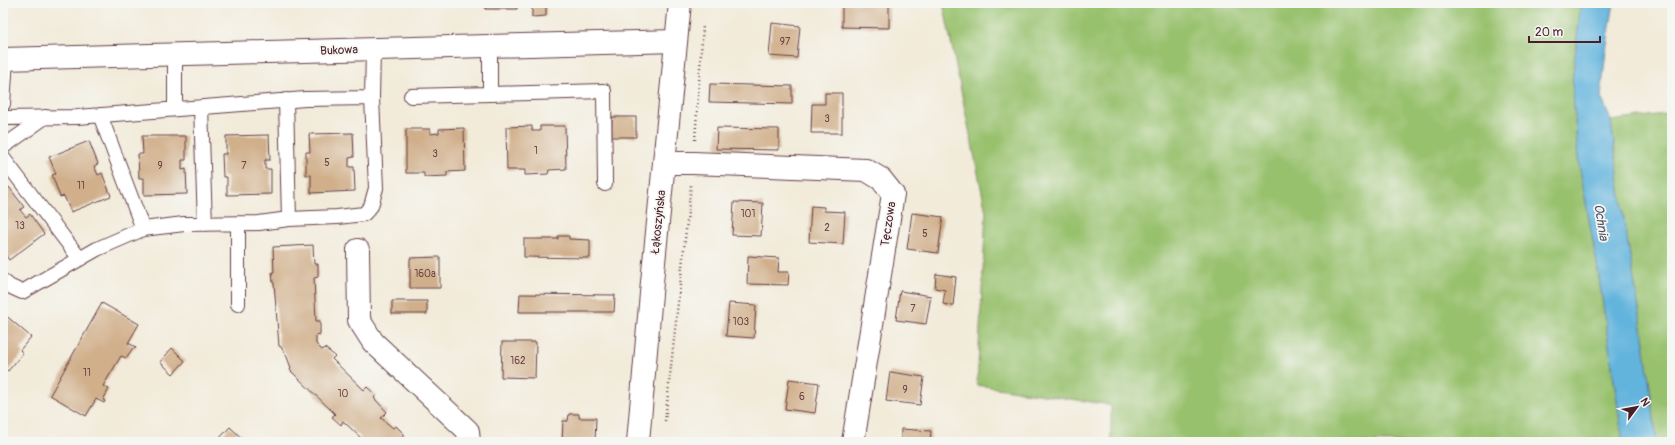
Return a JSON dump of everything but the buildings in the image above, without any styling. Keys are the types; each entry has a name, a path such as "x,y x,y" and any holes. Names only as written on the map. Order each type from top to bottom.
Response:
{"street":[{"name":"Łąkoszyńska","path":"638,442 652,282 680,3"},
{"name":"Bukowa","path":"4,59 676,41"},
{"name":"Tęczowa","path":"664,163 866,170 881,179 893,194 853,442"},
{"path":"358,250 359,320 373,342 468,431 469,442"}],"lane":[{"path":"490,46 490,94"},
{"path":"3,281 9,286 22,292 97,249 142,229 184,224 259,223 289,219 364,214 371,206 376,188 372,98 373,49"},
{"path":"175,54 175,109"},
{"path":"3,104 4,59"},
{"path":"411,96 604,91 605,184"},
{"path":"3,118 100,115 286,100 372,98"},
{"path":"286,100 289,219"},
{"path":"201,107 205,224"},
{"path":"100,115 142,229"},
{"path":"3,147 45,117"},
{"path":"3,158 80,259"},
{"path":"238,224 238,304"}],"path":[{"path":"664,428 693,163 704,19"}],"green space":[{"path":"943,3 1581,3 1572,82 1578,158 1597,264 1623,442 1111,442 1111,405 977,385 986,212"},
{"path":"1672,113 1672,442 1657,442 1643,334 1624,220 1611,121"}],"water":[{"name":"Ochnia","path":"1581,3 1614,3 1606,50 1601,97 1611,121 1624,220 1643,334 1657,442 1623,442 1597,264 1578,158 1572,82"}]}
